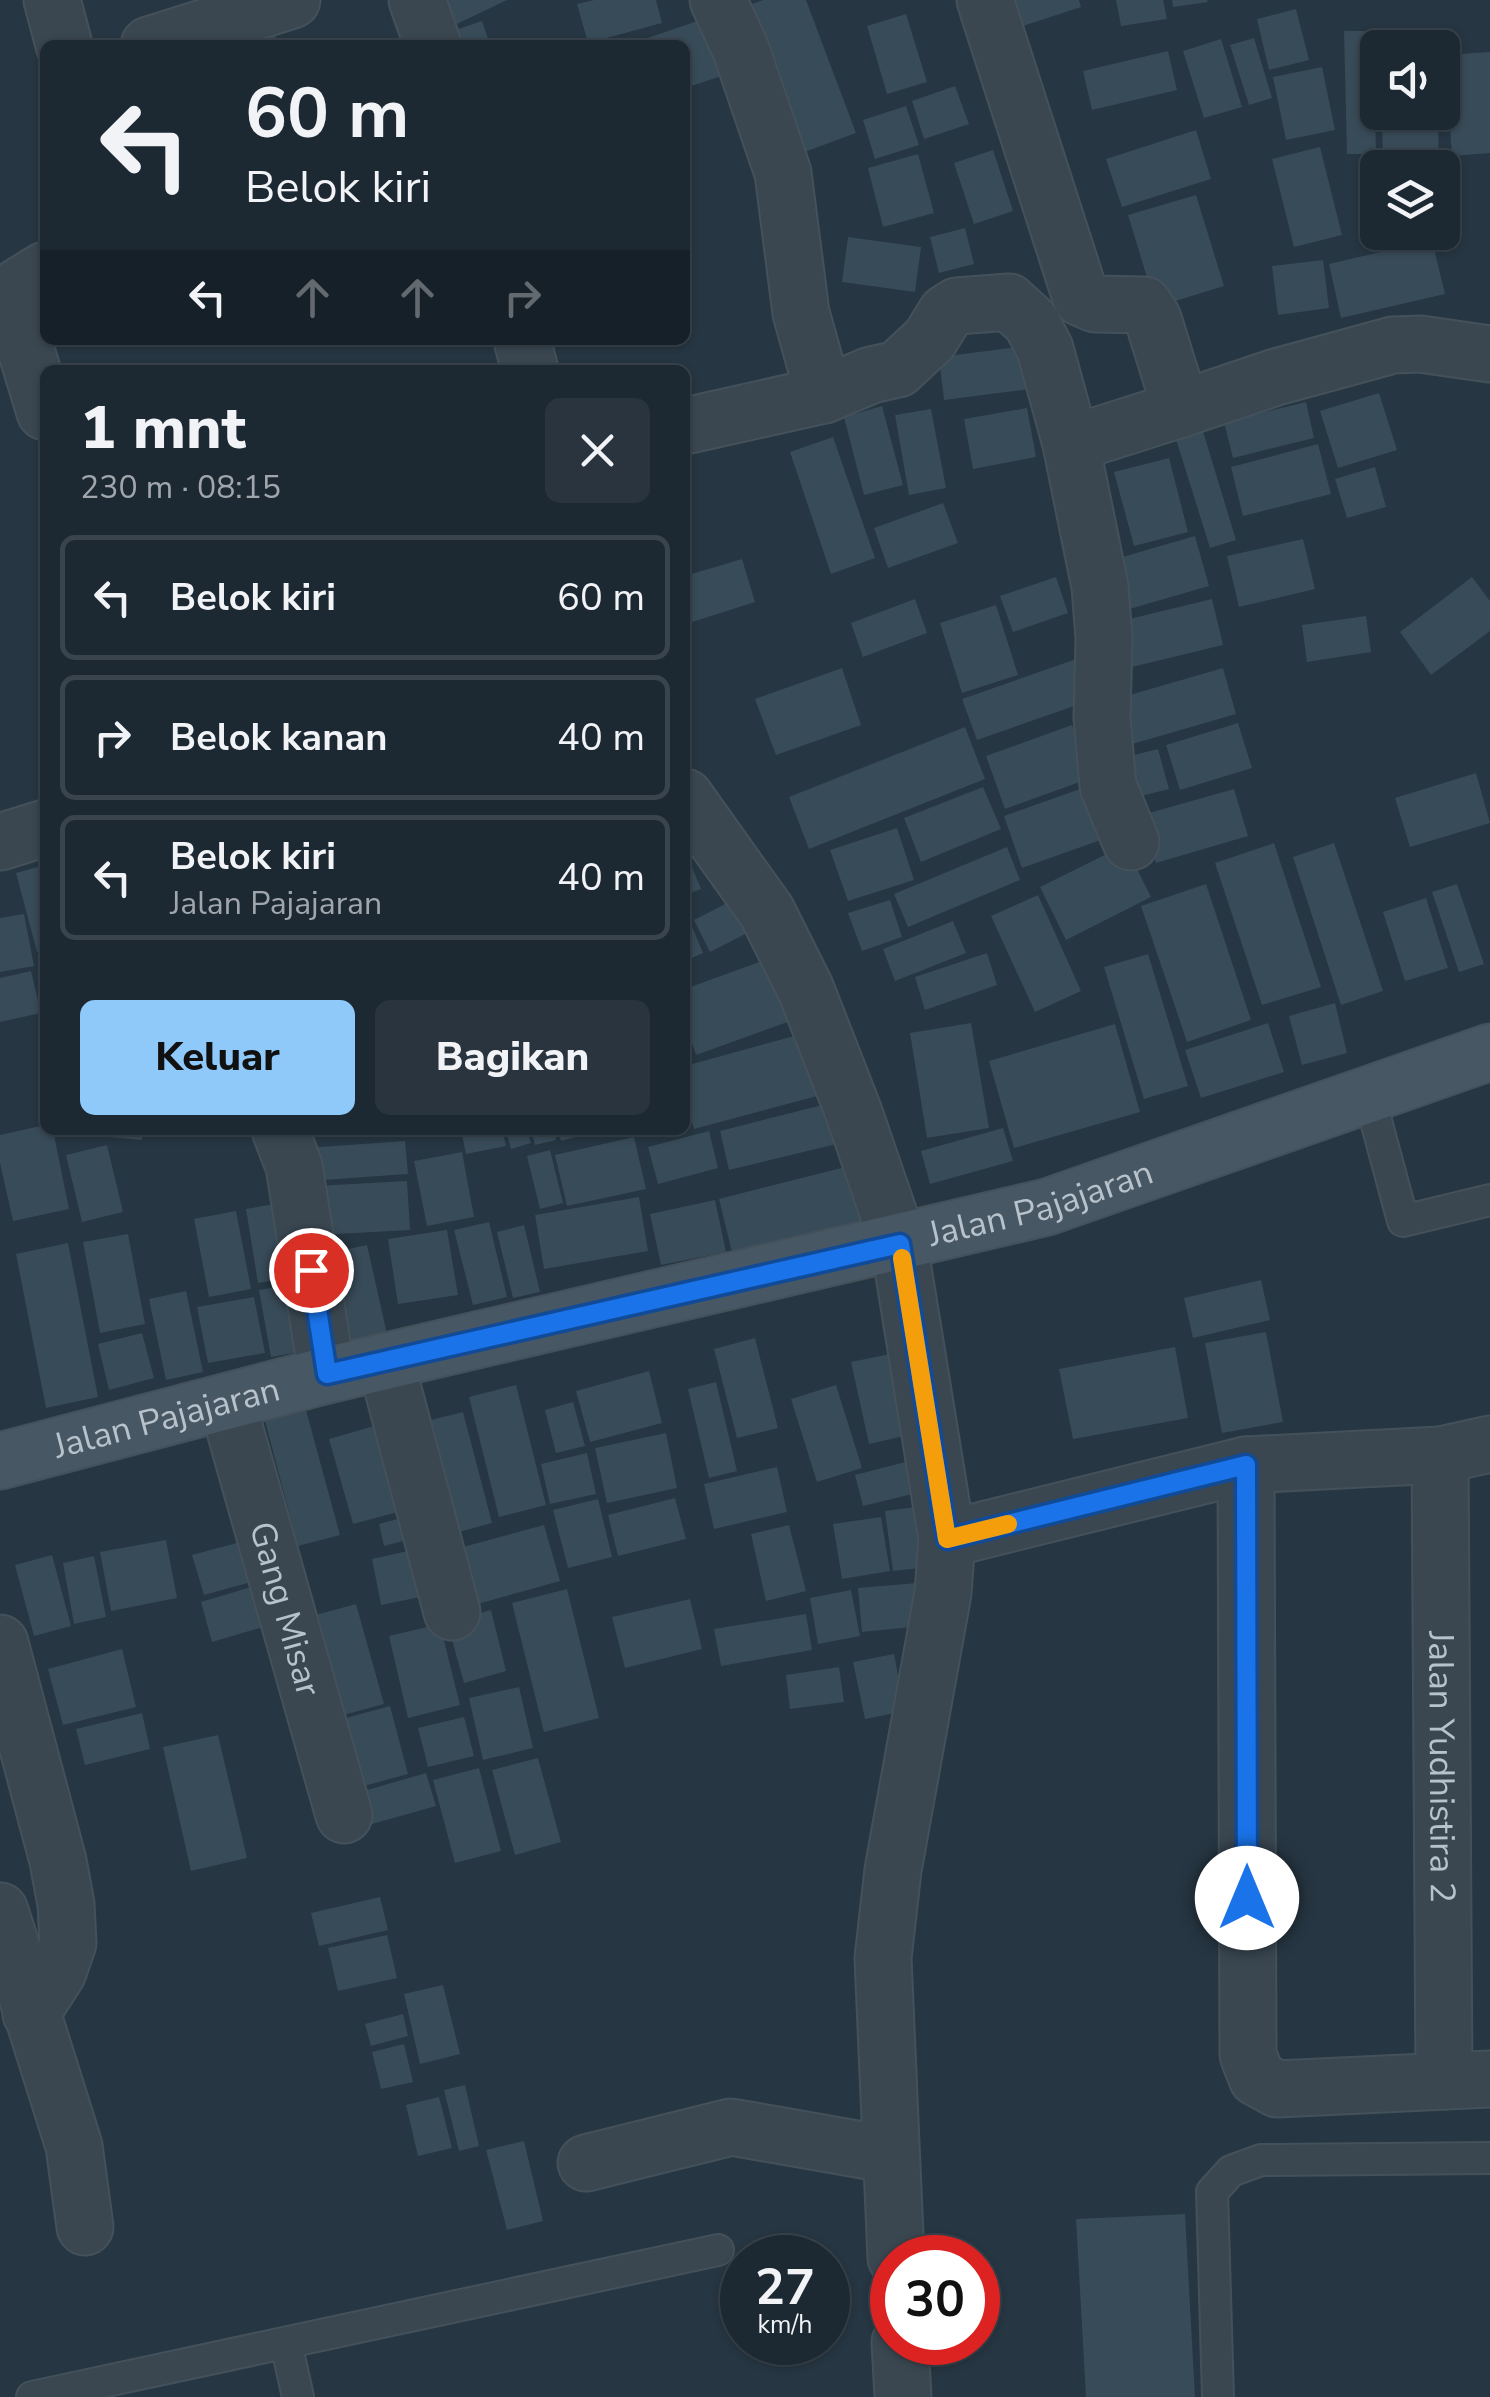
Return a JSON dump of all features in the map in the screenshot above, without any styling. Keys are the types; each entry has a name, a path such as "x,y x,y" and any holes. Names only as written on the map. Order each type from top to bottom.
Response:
{"main road":[{"name":"Jalan Pajajaran","path":"0,1461 327,1374 1048,1208 1490,1052"}],"street":[{"path":"52,0 63,40"},
{"path":"165,40 292,0"},
{"path":"418,0 431,40"},
{"path":"718,0 741,50 784,173 801,313 824,395"},
{"path":"985,0 1081,298 1095,304 1144,305 1153,319 1181,409"},
{"path":"21,282 11,302 40,396"},
{"path":"690,425 824,395 871,375 898,369 930,340 946,313 957,306 1009,302 1031,322 1045,348 1071,444 1100,587 1104,638 1102,718 1108,786 1131,842"},
{"path":"1071,444 1276,376 1393,345 1420,344 1490,354"},
{"path":"690,806 766,912 806,990 900,1244 947,1539 943,1593 893,1870 883,1958 895,2235"},
{"path":"0,842 40,830"},
{"path":"282,1135 294,1166 327,1374"},
{"path":"386,1363 452,1612"},
{"name":"Gang Misar","path":"227,1402 344,1814"},
{"path":"947,1539 1246,1465 1465,1449"},
{"name":"Jalan Yudhistira 2","path":"1465,1449 1467,2080"},
{"path":"1246,1465 1248,2055 1257,2078 1277,2090 1467,2080"},
{"path":"0,1643 66,1904 68,1943 58,1972 31,2014"},
{"path":"0,1912 74,2146 85,2227"},
{"path":"586,2164 731,2127 891,2155"},
{"path":"901,2365 903,2397"}],"lane":[{"path":"1369,1095 1403,1221 1490,1200"},
{"path":"1218,2397 1212,2192 1230,2172 1261,2160 1490,2158"},
{"path":"32,2397 718,2250"},
{"path":"286,2343 298,2397"}],"building":[{"path":"423,0 507,0 438,33"},
{"path":"594,0 656,0 662,23 587,40 577,4"},
{"path":"763,0 806,0 856,133 791,157 736,10"},
{"path":"990,0 1079,0 1081,7 1001,33"},
{"path":"1116,0 1163,0 1167,19 1121,26"},
{"path":"1172,0 1207,0 1208,2 1173,7"},
{"path":"1296,9 1309,60 1269,70 1257,19"},
{"path":"906,14 927,82 887,94 867,26"},
{"path":"715,15 734,72 690,86 690,40 642,40"},
{"path":"482,21 488,40 433,40"},
{"path":"274,31 277,40 244,40"},
{"path":"1344,31 1360,31 1360,130 1375,130 1376,150 1347,154"},
{"path":"1254,38 1272,98 1249,105 1230,45"},
{"path":"1221,39 1242,107 1204,118 1183,51"},
{"path":"1168,51 1177,90 1092,110 1083,71"},
{"path":"1490,52 1490,153 1460,155 1460,150 1452,150 1450,130 1460,130 1460,54"},
{"path":"1322,67 1335,130 1286,140 1273,77"},
{"path":"955,86 969,124 924,139 912,101"},
{"path":"906,106 919,145 875,159 863,120"},
{"path":"1196,130 1211,179 1122,207 1106,159"},
{"path":"1382,130 1438,130 1439,150 1383,150"},
{"path":"1320,147 1342,235 1294,247 1272,159"},
{"path":"993,150 1013,211 974,224 954,163"},
{"path":"918,154 934,213 883,227 868,168"},
{"path":"1196,195 1224,286 1156,307 1128,215"},
{"path":"965,228 974,264 939,273 930,237"},
{"path":"848,237 921,247 915,292 842,282"},
{"path":"1389,250 1434,250 1445,294 1341,318 1329,264"},
{"path":"1323,260 1329,308 1278,315 1272,266"},
{"path":"1025,346 1030,389 944,400 939,357"},
{"path":"1379,393 1397,450 1338,468 1320,411"},
{"path":"1306,402 1314,438 1233,458 1224,422"},
{"path":"882,406 903,485 864,495 844,417"},
{"path":"1027,408 1036,457 973,469 964,419"},
{"path":"931,409 946,488 909,495 895,415"},
{"path":"1202,428 1236,540 1210,548 1175,436"},
{"path":"833,437 875,558 831,574 790,452"},
{"path":"1318,444 1331,494 1243,516 1231,467"},
{"path":"1169,458 1188,532 1134,546 1114,472"},
{"path":"1375,467 1386,507 1347,518 1335,479"},
{"path":"943,503 958,543 888,568 874,528"},
{"path":"1195,536 1209,586 1126,610 1112,560"},
{"path":"1303,539 1315,589 1239,607 1227,556"},
{"path":"742,559 755,602 690,623 690,575"},
{"path":"1056,577 1068,613 1013,632 1000,596"},
{"path":"1472,577 1490,601 1490,631 1431,675 1400,632"},
{"path":"915,599 927,633 863,657 851,623"},
{"path":"1212,599 1223,645 1132,667 1121,621"},
{"path":"996,605 1018,675 962,693 940,623"},
{"path":"1366,616 1371,652 1307,662 1302,625"},
{"path":"1085,656 1100,697 977,740 962,699"},
{"path":"842,668 861,725 776,755 755,699"},
{"path":"1223,668 1236,714 1115,749 1102,703"},
{"path":"1238,723 1252,768 1180,790 1166,745"},
{"path":"1072,725 1091,778 1005,809 986,756"},
{"path":"965,727 985,779 809,849 789,797"},
{"path":"1158,749 1169,789 1133,798 1122,758"},
{"path":"1476,773 1490,823 1410,847 1395,798"},
{"path":"1094,784 1112,836 1022,868 1004,816"},
{"path":"983,787 1001,829 921,862 904,818"},
{"path":"1234,789 1248,836 1156,863 1142,815"},
{"path":"897,828 914,880 848,901 830,850"},
{"path":"1274,843 1321,987 1262,1005 1215,863"},
{"path":"1334,843 1383,991 1341,1005 1293,857"},
{"path":"1125,845 1151,897 1066,940 1040,887"},
{"path":"1007,847 1020,880 908,927 894,894"},
{"path":"690,862 701,889 690,893"},
{"path":"40,866 40,951 37,952 16,873"},
{"path":"1206,884 1251,1020 1187,1042 1141,906"},
{"path":"1457,884 1484,964 1459,972 1432,892"},
{"path":"747,893 763,925 710,952 694,920"},
{"path":"1038,895 1081,991 1035,1012 991,916"},
{"path":"1426,898 1448,968 1405,981 1383,912"},
{"path":"890,900 902,937 862,951 848,913"},
{"path":"24,914 34,966 0,972 0,918"},
{"path":"953,921 966,953 895,981 883,949"},
{"path":"690,922 703,953 690,959"},
{"path":"784,953 807,1015 696,1055 690,1038 690,987"},
{"path":"987,953 997,985 925,1010 915,977"},
{"path":"1148,954 1188,1086 1144,1099 1104,967"},
{"path":"31,971 40,1013 0,1022 0,978"},
{"path":"1335,1003 1347,1053 1302,1065 1289,1016"},
{"path":"971,1023 989,1128 927,1138 910,1033"},
{"path":"1268,1023 1284,1072 1201,1098 1185,1050"},
{"path":"1115,1024 1140,1112 1014,1148 989,1061"},
{"path":"816,1030 832,1092 694,1129 690,1115 690,1065"},
{"path":"846,1099 857,1139 729,1170 720,1131"},
{"path":"40,1126 40,1135 54,1135 69,1209 13,1221 0,1163 0,1135"},
{"path":"1003,1128 1013,1161 930,1184 921,1151"},
{"path":"709,1131 718,1168 658,1184 648,1147"},
{"path":"99,1135 142,1135 142,1140"},
{"path":"462,1135 503,1135 506,1146 466,1154"},
{"path":"507,1135 529,1135 531,1143 511,1149"},
{"path":"532,1135 555,1135 556,1140 535,1145"},
{"path":"559,1135 583,1135 561,1141"},
{"path":"634,1137 646,1189 567,1206 555,1155"},
{"path":"405,1141 408,1174 309,1181 306,1148"},
{"path":"107,1145 123,1212 82,1222 66,1155"},
{"path":"550,1150 563,1203 540,1209 527,1156"},
{"path":"462,1152 474,1217 427,1226 414,1161"},
{"path":"861,1163 875,1217 732,1252 719,1199"},
{"path":"407,1181 410,1230 319,1235 316,1186"},
{"path":"639,1197 648,1251 544,1269 535,1215"},
{"path":"715,1200 726,1252 661,1265 650,1214"},
{"path":"291,1201 303,1276 258,1283 246,1209"},
{"path":"236,1211 251,1289 209,1297 194,1219"},
{"path":"489,1222 507,1297 473,1305 454,1230"},
{"path":"524,1225 540,1292 513,1298 497,1232"},
{"path":"447,1230 458,1295 398,1304 388,1239"},
{"path":"128,1234 145,1324 100,1333 83,1242"},
{"path":"68,1243 98,1397 46,1408 16,1254"},
{"path":"367,1245 387,1334 340,1344 320,1255"},
{"path":"1261,1280 1270,1320 1193,1338 1184,1298"},
{"path":"305,1282 316,1349 271,1357 259,1290"},
{"path":"186,1291 203,1372 166,1380 149,1299"},
{"path":"254,1297 265,1353 208,1363 197,1307"},
{"path":"1266,1332 1283,1422 1222,1433 1205,1343"},
{"path":"142,1333 154,1378 109,1390 98,1344"},
{"path":"755,1338 778,1428 737,1438 714,1349"},
{"path":"1175,1347 1188,1418 1073,1439 1059,1369"},
{"path":"900,1352 918,1433 869,1444 851,1362"},
{"path":"649,1371 662,1423 590,1442 576,1391"},
{"path":"716,1382 737,1471 709,1478 688,1389"},
{"path":"516,1385 546,1505 499,1517 469,1397"},
{"path":"836,1385 862,1468 817,1482 791,1399"},
{"path":"573,1402 585,1446 556,1453 545,1410"},
{"path":"306,1410 340,1535 298,1546 265,1421"},
{"path":"463,1412 492,1523 437,1538 407,1426"},
{"path":"395,1420 420,1506 353,1524 329,1439"},
{"path":"666,1433 677,1488 607,1503 595,1448"},
{"path":"587,1453 596,1494 550,1504 541,1464"},
{"path":"917,1459 925,1491 863,1506 855,1475"},
{"path":"777,1467 787,1512 714,1529 704,1484"},
{"path":"675,1498 686,1539 618,1556 608,1515"},
{"path":"598,1499 612,1557 568,1568 553,1510"},
{"path":"923,1506 930,1567 893,1571 885,1511"},
{"path":"416,1514 422,1536 384,1546 379,1524"},
{"path":"881,1517 890,1571 842,1579 833,1524"},
{"path":"544,1525 560,1581 456,1610 441,1553"},
{"path":"789,1525 806,1591 766,1601 751,1534"},
{"path":"166,1540 177,1598 111,1611 100,1552"},
{"path":"248,1540 259,1580 204,1595 192,1555"},
{"path":"430,1546 440,1593 381,1605 372,1559"},
{"path":"52,1555 71,1626 34,1636 15,1565"},
{"path":"94,1556 106,1617 74,1624 63,1563"},
{"path":"917,1583 922,1626 862,1632 858,1588"},
{"path":"258,1585 270,1625 212,1642 201,1602"},
{"path":"567,1589 599,1718 544,1732 512,1603"},
{"path":"851,1590 860,1636 818,1644 810,1598"},
{"path":"690,1599 702,1649 625,1668 612,1617"},
{"path":"356,1604 384,1704 340,1716 312,1616"},
{"path":"491,1610 506,1671 464,1683 447,1622"},
{"path":"806,1614 812,1650 721,1666 714,1629"},
{"path":"440,1624 460,1705 408,1718 389,1636"},
{"path":"122,1649 136,1707 63,1725 48,1669"},
{"path":"894,1654 905,1711 865,1719 853,1662"},
{"path":"839,1667 844,1702 790,1709 786,1675"},
{"path":"519,1687 533,1748 483,1760 469,1698"},
{"path":"390,1706 408,1774 342,1792 324,1724"},
{"path":"142,1713 150,1749 85,1765 76,1729"},
{"path":"464,1717 474,1756 428,1767 418,1728"},
{"path":"218,1735 247,1858 191,1871 163,1747"},
{"path":"538,1758 561,1842 515,1855 492,1770"},
{"path":"479,1768 501,1851 455,1863 433,1780"},
{"path":"426,1773 436,1806 351,1830 343,1797"},
{"path":"380,1897 388,1930 319,1946 311,1913"},
{"path":"387,1935 397,1978 338,1991 328,1948"},
{"path":"443,1985 460,2054 420,2064 404,1994"},
{"path":"403,2014 408,2036 371,2046 365,2024"},
{"path":"404,2044 413,2082 381,2089 372,2052"},
{"path":"465,2085 479,2146 459,2151 444,2090"},
{"path":"439,2097 452,2148 418,2156 406,2105"},
{"path":"524,2141 543,2221 507,2230 486,2150"},
{"path":"1185,2214 1195,2397 1086,2397 1076,2219"}],"slow traffic":[{"path":"902,1258 947,1539 1008,1524"}],"route":[{"path":"311,1270 327,1374 900,1244 947,1539 1246,1465 1247,1898"}]}
